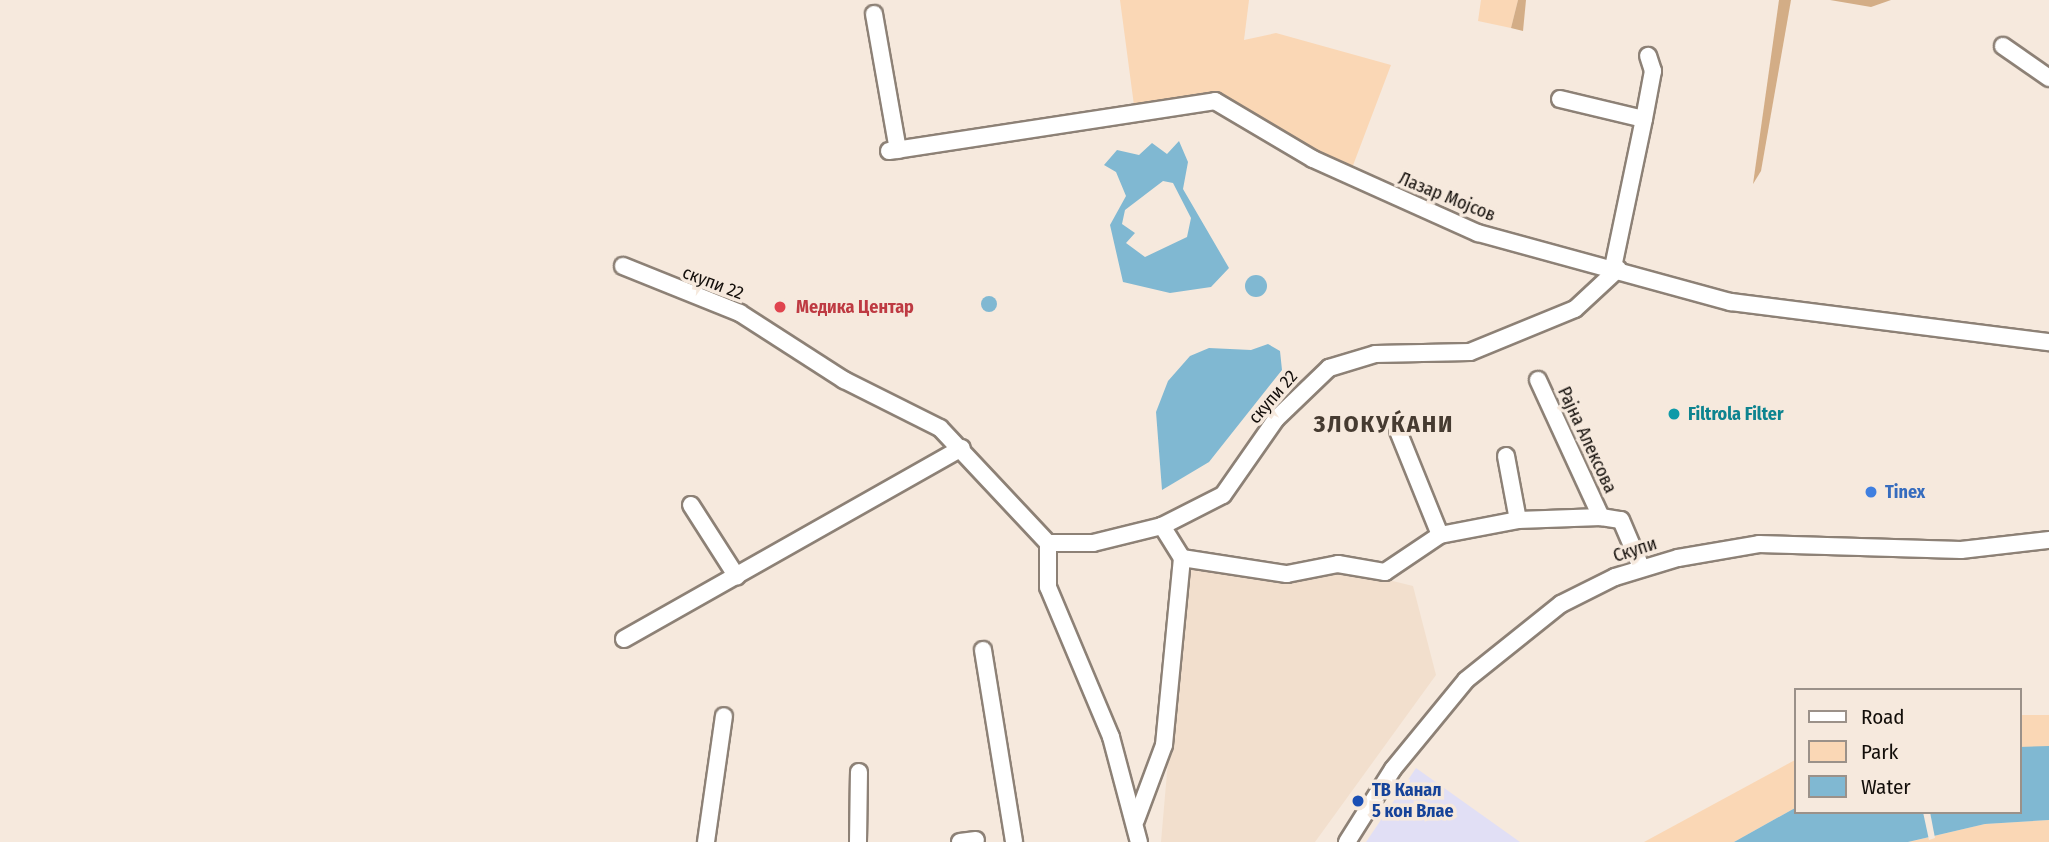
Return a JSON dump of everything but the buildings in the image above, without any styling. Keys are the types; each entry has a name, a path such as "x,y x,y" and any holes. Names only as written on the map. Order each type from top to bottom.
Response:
{"street":[{"name":"Лазар Мојсов","path":"874,15 894,150 1215,101 1313,159 1442,219 1758,306 2049,342"},
{"path":"2003,46 2049,78"},
{"path":"1616,268 1653,71 1648,56"},
{"path":"1560,99 1644,118"},
{"name":"скупи 22","path":"623,266 740,313 844,380 899,404 962,448 1048,543 1093,543 1162,526 1223,495 1276,419 1329,368 1375,354 1478,349 1575,309 1616,268"},
{"name":"Рајна Алексова","path":"1538,380 1601,517"},
{"path":"1398,431 1440,535"},
{"path":"624,639 962,448"},
{"path":"1506,456 1518,520"},
{"path":"691,505 737,577"},
{"name":"Рајна Алексова","path":"1182,558 1287,574 1338,564 1385,572 1440,535 1518,520 1601,517 1621,520 1641,567"},
{"path":"1136,820 1164,745 1182,558 1162,526"},
{"name":"Скупи","path":"1347,842 1393,769 1466,680 1561,604 1641,567 1759,544 1961,550 2049,540"},
{"path":"1048,543 1048,587 1111,737 1136,820 1139,842"},
{"path":"983,650 1014,842"},
{"path":"706,842 724,716"},
{"path":"858,842 859,772"}],"shaded area":[{"path":"1518,0 1526,0 1523,31 1511,28"},
{"path":"1779,0 1791,0 1761,171 1753,184"},
{"path":"1830,0 1891,0 1871,7"},
{"path":"1185,565 1336,567 1413,586 1436,675 1315,842 1161,842"},
{"path":"1416,768 1520,842 1366,842"}],"green space":[{"path":"1120,0 1249,0 1244,40 1276,33 1391,65 1349,176 1227,106 1135,113"},
{"path":"1481,0 1518,0 1511,28 1478,21"},
{"path":"2021,715 2049,715 2049,747 2021,747"},
{"path":"1794,761 1794,809 1734,842 1644,842"},
{"path":"2049,820 2049,842 1908,842 1985,824"}],"water":[{"path":"1179,141 1188,162 1183,189 1229,268 1211,287 1170,293 1123,282 1110,225 1126,196 1116,172 1104,165 1117,150 1139,155 1152,143 1167,154","holes":["1163,181 1173,183 1191,218 1187,237 1145,257 1126,243 1135,233 1122,224 1125,210"]},
{"path":"1256,275 1264,278 1267,286 1264,294 1256,297 1248,294 1245,286 1248,278"},
{"path":"989,296 995,298 995,310 989,312 983,310 981,304 983,298"},
{"path":"1268,344 1280,351 1282,370 1209,462 1162,490 1156,412 1168,381 1190,356 1209,348 1251,350"},
{"path":"2049,746 2049,820 1985,824 1908,842 1734,842 1794,809 1794,814 2021,814 2021,747"}],"pier":[{"path":"1923,814 1930,814 1935,838 1929,840"}],"place":[{"name":"Медика Центар","path":"780,307"},
{"name":"Filtrola Filter","path":"1674,414"},
{"name":"Tinex","path":"1871,492"},
{"name":"ТВ Канал 5 кон Влае","path":"1358,801"}],"district":[{"name":"ЗЛОКУЌАНИ","path":"1384,425"}]}
